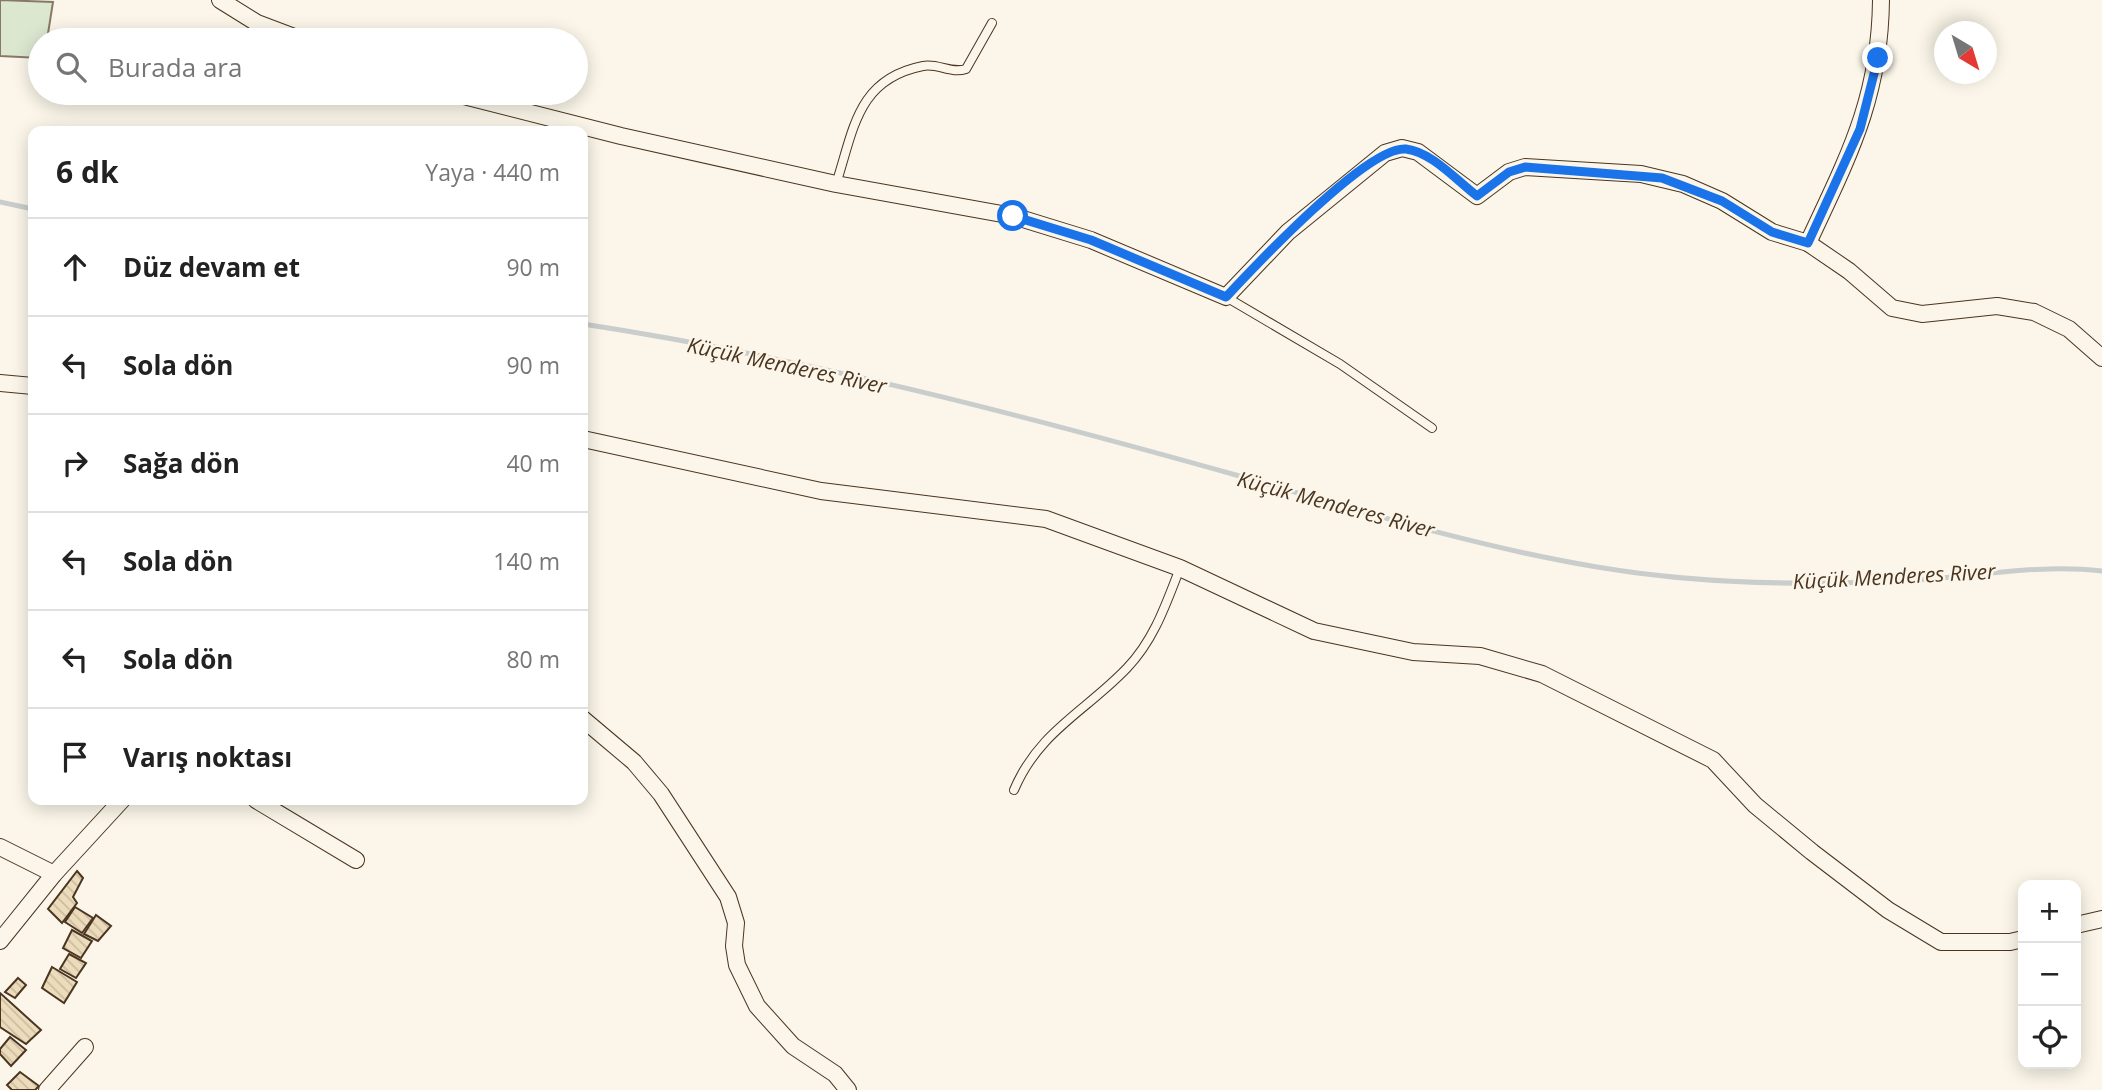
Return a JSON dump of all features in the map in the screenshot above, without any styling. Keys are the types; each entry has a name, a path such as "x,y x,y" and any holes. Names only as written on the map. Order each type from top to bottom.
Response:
{"street":[{"path":"220,0 270,28"},
{"path":"1808,243 1860,129 1868,105 1878,58 1881,0"},
{"path":"499,105 582,126"},
{"path":"588,128 836,184 982,209 1052,227 1226,297 1315,208 1377,157 1402,148 1426,156 1477,196 1509,172 1525,167 1662,178 1722,201 1772,232 1808,243 1849,271 1877,299 1892,308 1922,314 1977,306 2016,308 2052,319 2069,329 2102,358"},
{"path":"0,383 28,386"},
{"path":"588,440 821,491 1046,519 1180,568 1314,632 1413,652 1480,656 1542,674 1713,760 1755,806 1812,852 1888,910 1941,942 2018,940"},
{"path":"588,723 634,762 661,794 728,897 736,923 733,946 737,965 757,1006 793,1046 835,1073 848,1090"},
{"path":"0,941 54,874 117,805"},
{"path":"264,805 356,860"},
{"path":"0,847 54,874"},
{"path":"2081,924 2102,919"},
{"path":"47,1090 85,1047"}],"lane":[{"path":"836,184 860,108 875,88 896,74 923,66 955,71 966,69 992,23"},
{"path":"1226,297 1340,364 1432,428"},
{"path":"1014,790 1027,764 1045,740 1115,680 1140,652 1162,616 1180,568"}],"green space":[{"path":"0,0 53,2 49,28 28,28 28,57 0,56"}],"building":[{"path":"77,871 83,878 73,897 77,903 62,923 48,909"},
{"path":"75,907 93,918 82,933 65,922"},
{"path":"96,915 111,926 98,941 84,934"},
{"path":"72,930 92,941 81,958 63,948"},
{"path":"69,954 86,963 76,978 60,969"},
{"path":"52,967 77,982 64,1003 42,988"},
{"path":"18,978 26,985 15,998 5,992"},
{"path":"0,993 41,1030 26,1044 0,1027"},
{"path":"10,1037 26,1050 11,1066 0,1054 0,1049"},
{"path":"20,1072 39,1086 35,1090 12,1090 7,1085"}],"waterway":[{"name":"Küçük Menderes River","path":"0,202 28,208"},
{"name":"Küçük Menderes River","path":"588,325 750,354 915,390 1161,454 1419,527 1597,567 1716,581 1796,583 1916,580 2055,569 2102,571"}],"route":[{"path":"1013,216 1091,240 1226,297 1315,208 1377,157 1402,148 1426,156 1477,196 1509,172 1533,166 1662,178 1722,201 1772,232 1808,243 1860,129 1878,58"}]}
